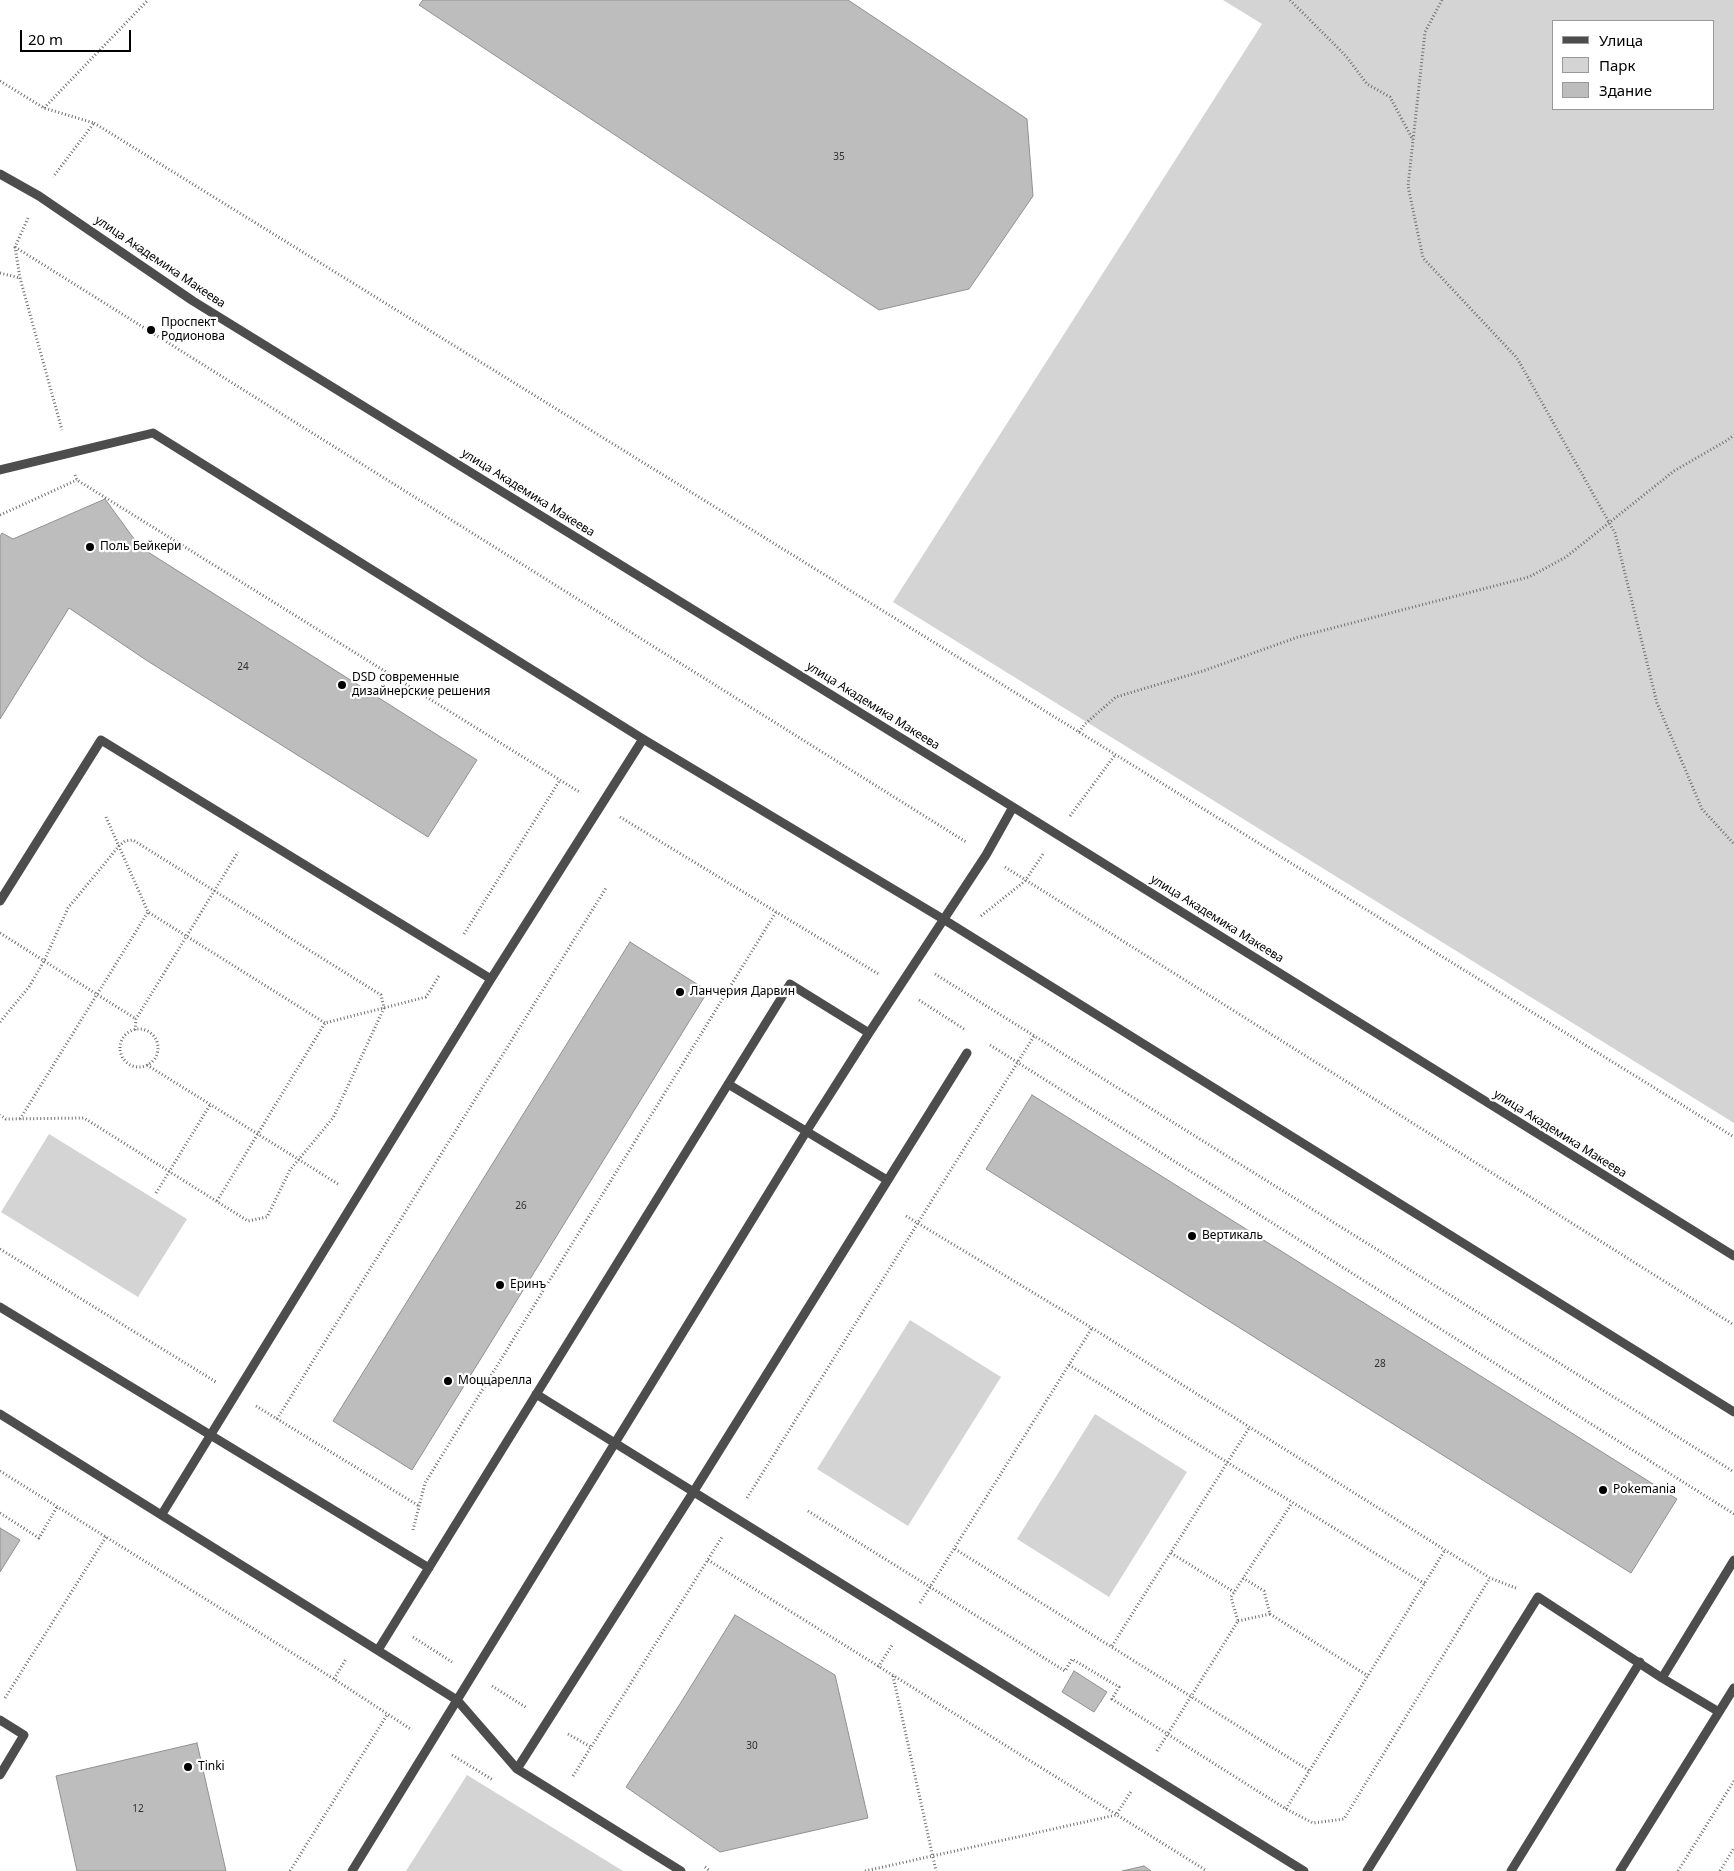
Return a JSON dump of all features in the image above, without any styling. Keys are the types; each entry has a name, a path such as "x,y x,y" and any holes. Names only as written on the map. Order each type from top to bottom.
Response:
{"street":[{"name":"улица Академика Макеева","path":"0,174 39,196 192,301 1013,807 1734,1256"},
{"path":"0,470 153,433 643,739 943,919 1734,1412"},
{"path":"162,1514 491,979 643,739"},
{"path":"0,901 101,740 491,979"},
{"path":"352,1871 806,1132 868,1033 986,855 1013,807"},
{"path":"378,1650 790,984 868,1033"},
{"path":"517,1769 694,1491 967,1053"},
{"path":"728,1084 887,1180"},
{"path":"0,1306 429,1568"},
{"path":"536,1394 1304,1871"},
{"path":"0,1414 457,1700 517,1769 681,1871"},
{"path":"1662,1678 1734,1560"},
{"path":"1367,1871 1538,1597 1662,1678 1719,1712"},
{"path":"1511,1871 1640,1662"},
{"path":"1620,1871 1734,1688"},
{"path":"0,1720 24,1736 0,1775"}],"path":[{"path":"44,108 148,0"},
{"path":"1290,0 1346,56 1367,84 1390,97 1413,141"},
{"path":"1442,0 1425,32 1408,186 1423,258 1517,358 1615,533 1657,703 1702,809 1734,844"},
{"path":"0,81 44,108 94,123 1734,1137"},
{"path":"94,123 39,196 15,247 20,278 77,480 560,780 899,986 968,1032"},
{"path":"15,247 1734,1325"},
{"path":"0,273 20,278"},
{"path":"1079,732 1116,697 1203,671 1298,636 1529,577 1566,557 1610,524 1674,471 1734,435"},
{"path":"0,515 77,480"},
{"path":"962,931 1024,881 1115,755"},
{"path":"217,1201 325,1023 426,997 560,780"},
{"path":"106,817 148,912 325,1023"},
{"path":"135,1030 136,1019 250,832"},
{"path":"0,1022 29,987 44,961 68,908 119,846 125,841 133,840 381,995 384,1008 333,1118 290,1170 268,1217 248,1222 84,1118 6,1119 0,1115"},
{"path":"278,1419 606,888"},
{"path":"20,1119 148,912"},
{"path":"407,1555 426,1483 776,912"},
{"path":"0,933 136,1019"},
{"path":"931,981 940,967"},
{"path":"936,974 1734,1472"},
{"path":"919,1000 923,994"},
{"path":"147,1065 157,1056 157,1042 154,1036 148,1032 142,1029 135,1030 124,1037 121,1044 123,1057 133,1066 147,1065 358,1197"},
{"path":"570,1782 1034,1036"},
{"path":"985,1042 1734,1514"},
{"path":"156,1193 210,1105"},
{"path":"906,1216 1092,1328 1490,1578 1538,1597"},
{"path":"0,1249 419,1506"},
{"path":"878,1667 955,1549 1092,1328"},
{"path":"1069,1365 1425,1584"},
{"path":"1112,1646 1250,1428"},
{"path":"0,1472 334,1678 387,1715 498,1783"},
{"path":"0,1513 39,1538 57,1507"},
{"path":"808,1511 1066,1671 1072,1659 1119,1687 1112,1699 1286,1809 1313,1823 1344,1819 1490,1578"},
{"path":"5,1698 106,1537"},
{"path":"955,1549 1310,1771"},
{"path":"1286,1809 1445,1550"},
{"path":"1170,1553 1234,1592"},
{"path":"708,1560 1207,1871"},
{"path":"1243,1578 1264,1591 1270,1614 1368,1676"},
{"path":"1238,1621 1270,1614"},
{"path":"334,1678 358,1638"},
{"path":"892,1676 936,1871"},
{"path":"290,1871 387,1715"},
{"path":"1678,1871 1734,1781"},
{"path":"1720,1871 1734,1848"},
{"path":"702,1866 710,1871"}],"green space":[{"path":"1223,0 1734,0 1734,1123 893,602 1262,24"},
{"path":"49,1134 187,1219 138,1297 1,1212"},
{"path":"910,1320 1001,1377 908,1526 817,1469"},
{"path":"1095,1414 1187,1472 1109,1597 1017,1539"},
{"path":"467,1775 623,1871 406,1871"}],"building":[{"path":"423,0 848,0 1027,119 1033,196 969,289 879,310 419,5"},
{"path":"105,499 140,547 477,760 428,837 146,660 69,608 0,719 0,536 2,533 13,539"},
{"path":"630,942 708,991 412,1470 333,1421"},
{"path":"1032,1095 1677,1499 1631,1573 986,1169"},
{"path":"0,1528 20,1540 0,1572"},
{"path":"735,1615 835,1675 868,1818 720,1852 626,1787"},
{"path":"1074,1671 1107,1692 1094,1712 1062,1692"},
{"path":"197,1743 226,1871 77,1871 56,1776"},
{"path":"1144,1866 1151,1871 1122,1871"}],"place":[{"name":"Проспект Родионова","path":"151,330"},
{"name":"Поль Бейкери","path":"90,547"},
{"name":"DSD современные дизайнерские решения","path":"342,685"},
{"name":"Ланчерия Дарвин","path":"680,992"},
{"name":"Вертикаль","path":"1192,1236"},
{"name":"Еринъ","path":"500,1285"},
{"name":"Моццарелла","path":"448,1381"},
{"name":"Pokemania","path":"1603,1490"},
{"name":"Tinki","path":"188,1767"}]}
